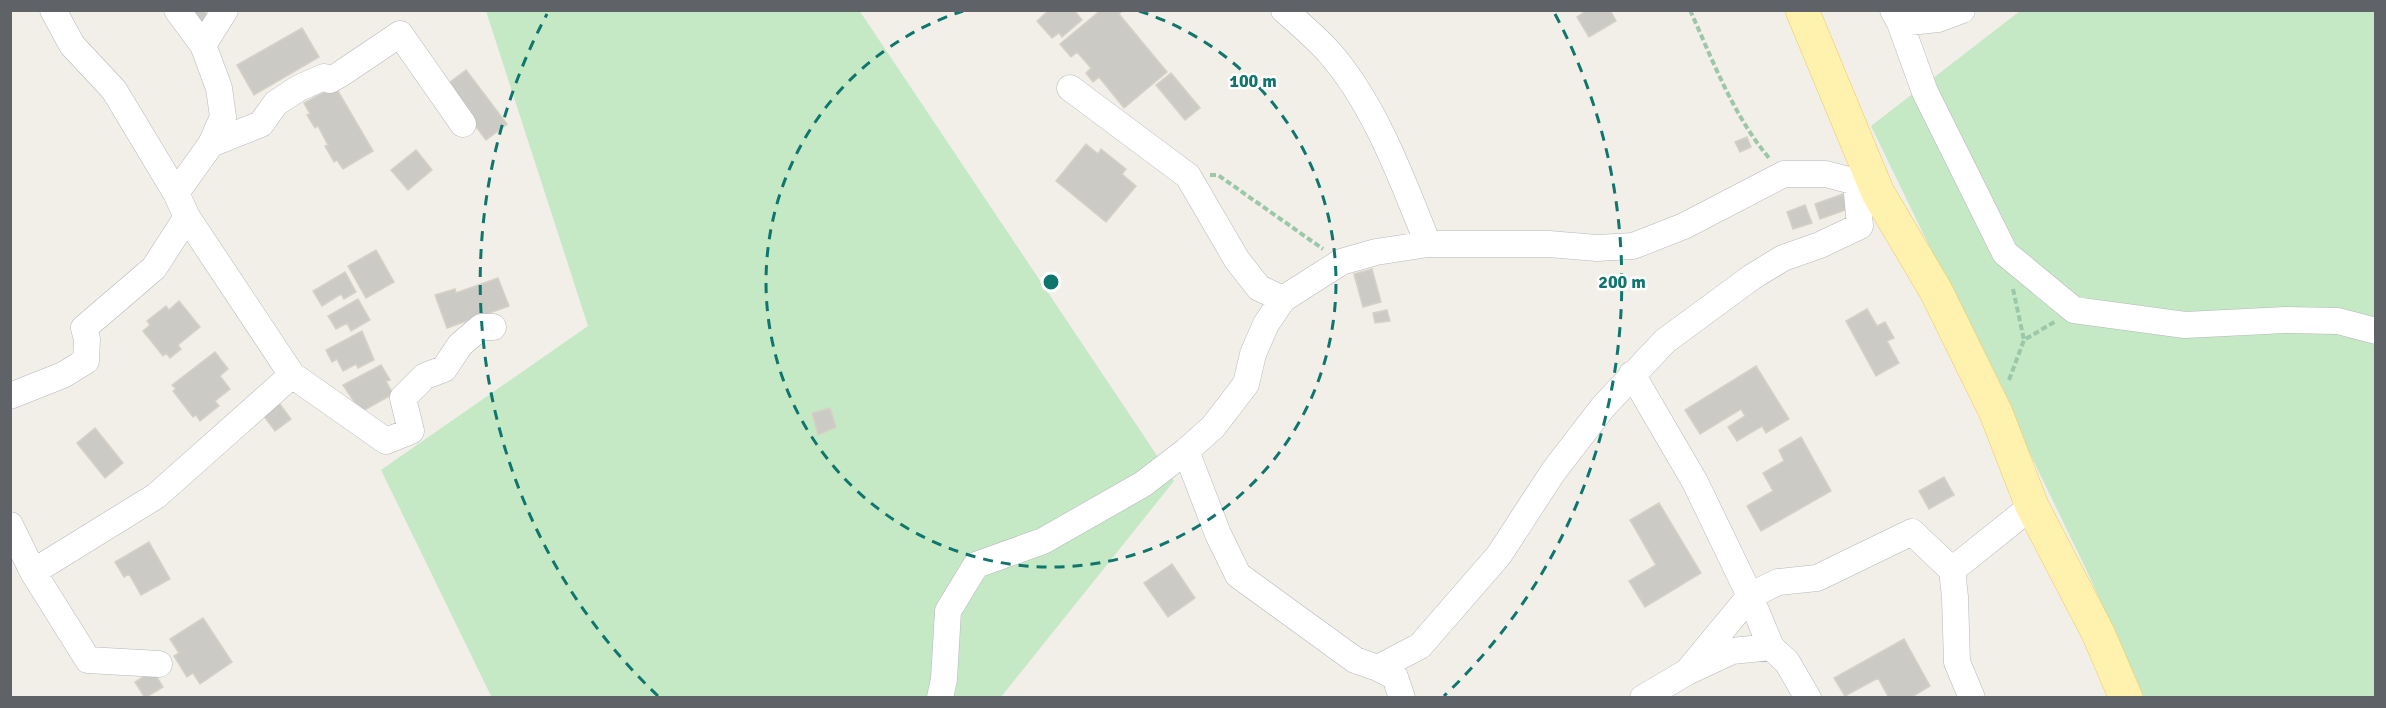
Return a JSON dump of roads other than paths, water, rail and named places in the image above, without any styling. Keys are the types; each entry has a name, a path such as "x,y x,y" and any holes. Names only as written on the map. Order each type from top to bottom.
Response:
{"main road":[{"path":"1802,10 1867,188 1936,291 1996,413 2032,506 2098,633 2126,698"}],"street":[{"path":"53,10 72,45 114,90 176,193 187,217 291,375 386,441 411,431 403,398 425,376 444,369 460,345 481,327 493,327"},
{"path":"176,193 210,144 223,117 219,88 203,45 177,10"},
{"path":"203,45 225,10"},
{"path":"1284,10 1328,52 1357,91 1385,142 1428,244"},
{"path":"1962,10 1938,19 1896,17 1925,92 2005,253 2074,310 2186,325 2285,320 2337,321 2376,331"},
{"path":"210,144 261,124 276,103 299,88 324,77 330,80 400,34 463,124"},
{"path":"1070,88 1188,176 1237,260 1259,288 1283,299"},
{"path":"940,698 944,679 948,611 976,565 1043,541 1143,484 1186,451 1213,427 1246,384 1253,354 1283,299 1341,262 1376,252 1428,244 1549,243 1597,248 1632,246 1684,226 1784,174 1826,174 1867,188 1860,226 1820,245 1783,258 1752,277 1665,341 1603,406 1553,472 1499,555 1420,646 1378,668"},
{"path":"10,396 63,375 86,361 87,339 84,328 154,268 187,217"},
{"path":"1632,374 1695,482 1750,596 1771,647 1787,662 1808,698"},
{"path":"33,572 156,496 291,375"},
{"path":"1186,451 1218,534 1238,575 1355,660 1395,677 1402,698"},
{"path":"1952,570 2032,506"},
{"path":"10,525 33,572 88,660 159,664"},
{"path":"1687,672 1750,596 1778,582 1817,578 1912,532 1952,570 1957,662 1972,698"},
{"path":"1643,698 1687,672 1732,651 1771,647"}]}
